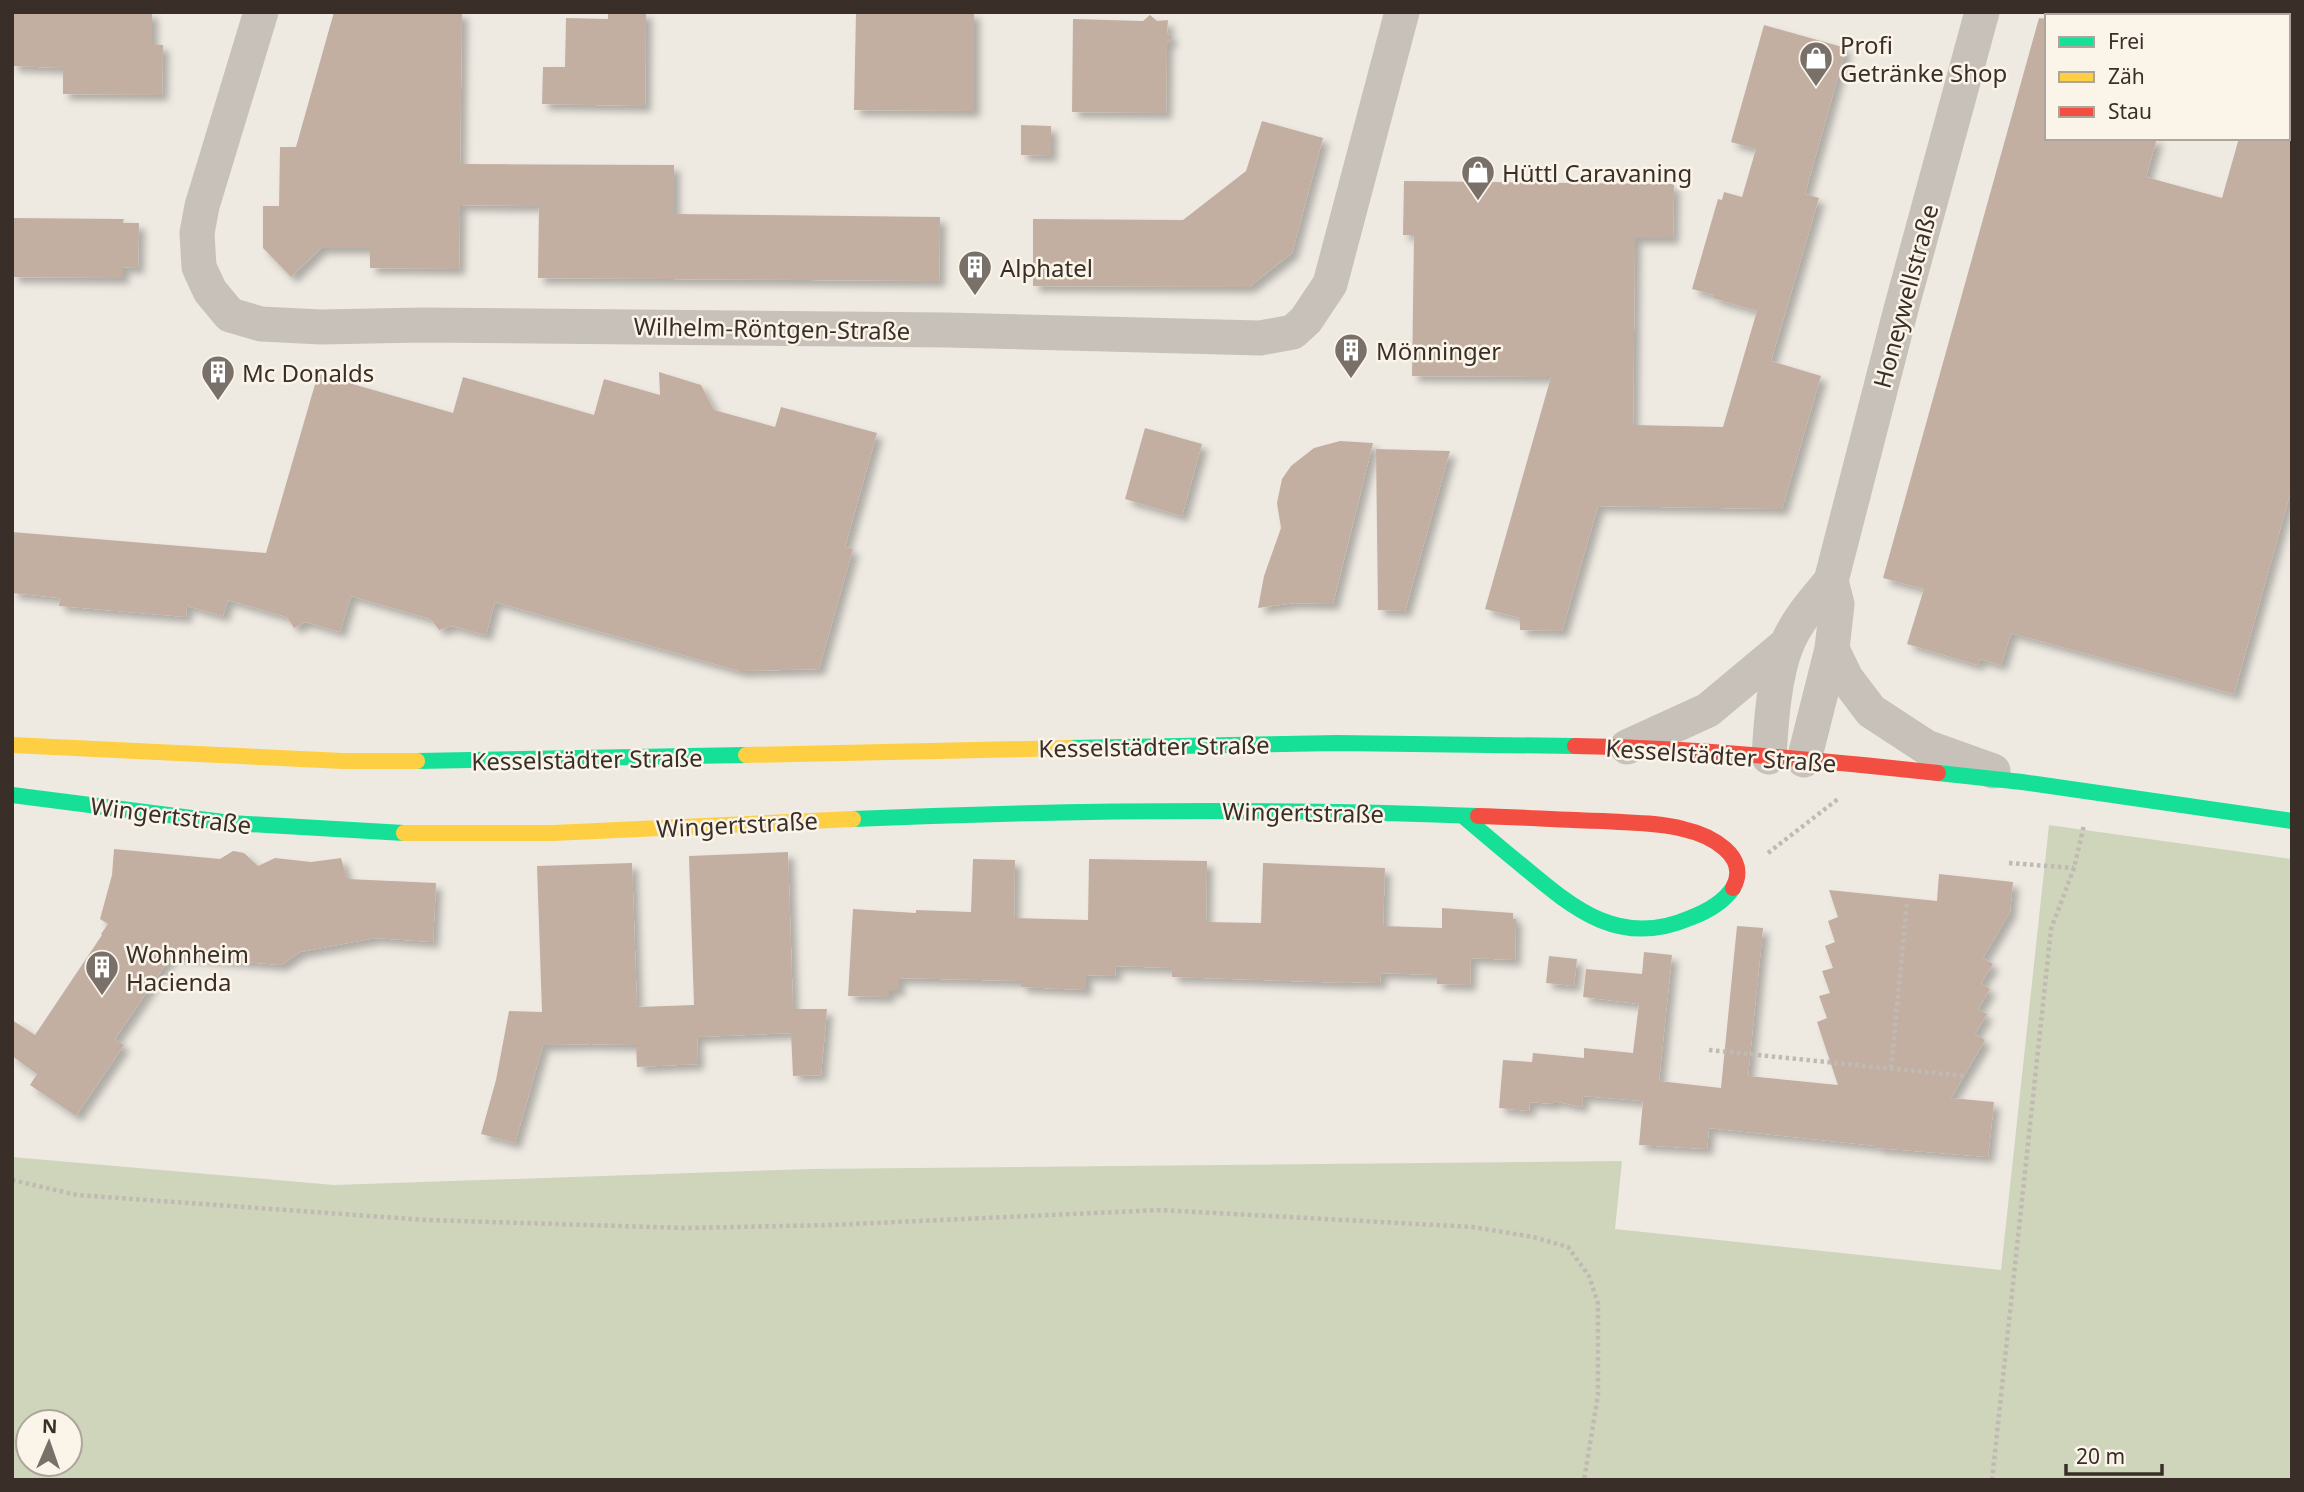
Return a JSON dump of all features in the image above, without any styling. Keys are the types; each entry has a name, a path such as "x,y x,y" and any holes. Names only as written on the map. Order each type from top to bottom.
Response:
{"main road":[{"name":"Kesselstädter Straße","path":"12,745 343,761 1337,743 1627,747 1843,763 2022,782 2292,821"},
{"name":"Wingertstraße","path":"12,795 300,829 405,833 534,834 968,814 1172,810 1595,821 1670,826 1689,830 1707,837 1725,849 1737,862 1740,875"},
{"path":"1463,816 1562,901 1584,915 1626,929 1658,928 1694,918 1734,891 1740,875"}],"street":[{"name":"Wilhelm-Röntgen-Straße","path":"261,12 202,206 197,233 199,267 210,291 230,315 261,324 321,327 422,325 920,330 1260,338 1293,332 1306,320 1330,284 1402,12"},
{"name":"Honeywellstraße","path":"1769,757 1772,712 1787,644 1806,612 1831,581 1982,12"},
{"name":"Honeywellstraße","path":"1804,760 1832,649 1837,604 1831,581"},
{"name":"Honeywellstraße","path":"1627,747 1708,709 1787,644"},
{"path":"1832,649 1846,678 1871,712 1926,747 2022,782"}],"path":[{"path":"1740,875 1838,800 1843,763"},
{"path":"1992,1480 2051,929 2074,868 2092,793"},
{"path":"2009,863 2074,868"},
{"path":"1891,1068 1907,903"},
{"path":"1709,1049 1964,1076"},
{"path":"12,1180 77,1195 427,1220 699,1228 845,1225 1160,1210 1473,1227 1533,1237 1568,1247 1589,1276 1598,1303 1598,1395 1584,1480"}],"green space":[{"path":"2049,825 2292,859 2292,1480 12,1480 12,1157 334,1185 810,1169 1622,1161 1615,1229 2001,1270"}],"building":[{"path":"12,12 152,12 152,44 163,45 162,95 63,94 63,68 12,66"},
{"path":"334,12 462,12 460,164 674,165 674,214 940,217 939,281 538,278 539,206 460,205 459,269 370,268 370,248 321,248 291,277 263,248 263,206 279,206 280,147 296,147"},
{"path":"608,12 646,12 645,106 542,104 543,67 565,67 566,18 608,19"},
{"path":"856,12 974,12 974,111 854,110"},
{"path":"1150,15 1157,21 1168,20 1167,33 1173,37 1167,44 1166,113 1072,112 1073,19 1143,21"},
{"path":"2039,18 2045,19 2045,140 2156,140 2146,177 2222,198 2238,140 2292,138 2292,487 2234,694 2011,633 2001,665 1980,659 1978,665 1907,644 1924,589 1883,578"},
{"path":"1764,25 1846,48 1805,194 1819,198 1771,361 1821,376 1782,509 1598,506 1562,631 1520,630 1520,618 1485,609 1551,377 1412,376 1414,235 1403,235 1404,181 1674,184 1673,238 1635,238 1633,425 1723,427 1757,311 1692,289 1718,199 1722,200 1724,192 1742,197 1756,149 1731,142"},
{"path":"1262,121 1323,138 1292,253 1249,287 1033,286 1033,219 1183,220 1246,171"},
{"path":"1021,125 1051,126 1051,156 1021,155"},
{"path":"12,218 124,219 123,223 139,223 138,268 123,267 123,278 12,277"},
{"path":"659,372 701,385 714,410 775,427 781,407 877,433 845,547 853,549 819,669 740,671 495,602 486,635 452,626 439,630 431,619 351,596 340,632 306,622 294,628 287,617 228,600 223,616 187,606 186,617 59,606 60,598 12,593 12,532 266,553 318,374 453,413 463,377 594,415 604,379 660,395"},
{"path":"1145,428 1202,444 1182,516 1125,499"},
{"path":"1340,441 1373,443 1333,604 1294,603 1258,608 1264,576 1281,528 1277,503 1282,479 1291,466 1314,448"},
{"path":"1376,449 1450,451 1405,611 1378,610"},
{"name":"Wohnheim Hacienda","path":"114,849 220,859 233,851 244,853 258,866 275,858 311,862 341,858 347,879 436,883 433,942 375,938 300,952 281,965 171,956 115,1039 124,1045 76,1116 30,1085 37,1074 12,1056 12,1020 35,1035 102,935 108,924 100,919 112,875"},
{"path":"788,852 793,1009 827,1009 821,1075 793,1076 791,1033 697,1037 698,1064 637,1067 636,1045 543,1045 515,1143 481,1134 496,1080 509,1011 542,1012 537,866 632,863 637,1007 694,1005 689,856"},
{"path":"973,859 1015,860 1014,918 1088,920 1089,859 1207,861 1206,922 1261,923 1263,863 1385,868 1383,926 1442,928 1442,908 1513,913 1513,919 1516,919 1515,960 1471,958 1470,985 1437,984 1437,975 1381,973 1380,983 1350,983 1172,977 1172,968 1116,966 1115,976 1086,975 1086,990 1021,987 1021,981 899,978 899,990 889,990 889,997 848,996 853,909 916,913 916,910 971,912"},
{"path":"1939,874 2013,882 2010,912 1983,958 1993,964 1981,983 1990,989 1978,1009 1987,1014 1975,1034 1985,1040 1951,1098 1994,1102 1988,1157 1877,1148 1709,1128 1707,1149 1639,1145 1643,1101 1583,1096 1582,1107 1554,1101 1554,1104 1530,1102 1529,1111 1499,1108 1503,1060 1532,1062 1533,1053 1584,1058 1584,1048 1633,1053 1639,1004 1583,997 1586,969 1642,974 1644,952 1672,955 1659,1081 1721,1088 1737,926 1763,928 1748,1076 1838,1085 1817,1022 1827,1018 1819,996 1830,993 1822,971 1833,968 1825,946 1835,942 1828,921 1838,917 1829,890 1937,901"},
{"path":"1549,956 1577,959 1574,986 1546,983"}],"traffic: fast":[{"path":"1070,748 1337,743 1575,746"},
{"path":"417,761 746,755"},
{"path":"1938,773 2022,782 2292,821"},
{"path":"12,795 231,823 404,833"},
{"path":"853,819 1166,811 1478,816"},
{"path":"1463,816 1562,898 1600,920 1621,926 1642,929 1665,926 1690,918 1714,906 1733,888"}],"traffic: slow":[{"path":"12,745 343,761 417,761"},
{"path":"746,755 1070,748"},
{"path":"404,833 553,833 853,819"}],"traffic: jam":[{"path":"1575,746 1757,755 1938,773"},
{"path":"1478,816 1643,823 1694,832 1715,842 1732,857 1737,866 1733,888"}],"place":[{"name":"Profi Getränke Shop","path":"1816,88"},
{"name":"Hüttl Caravaning","path":"1478,202"},
{"name":"Alphatel","path":"975,297"},
{"name":"Mönninger","path":"1351,380"},
{"name":"Mc Donalds","path":"218,402"},
{"name":"Wohnheim Hacienda","path":"102,997"}]}
